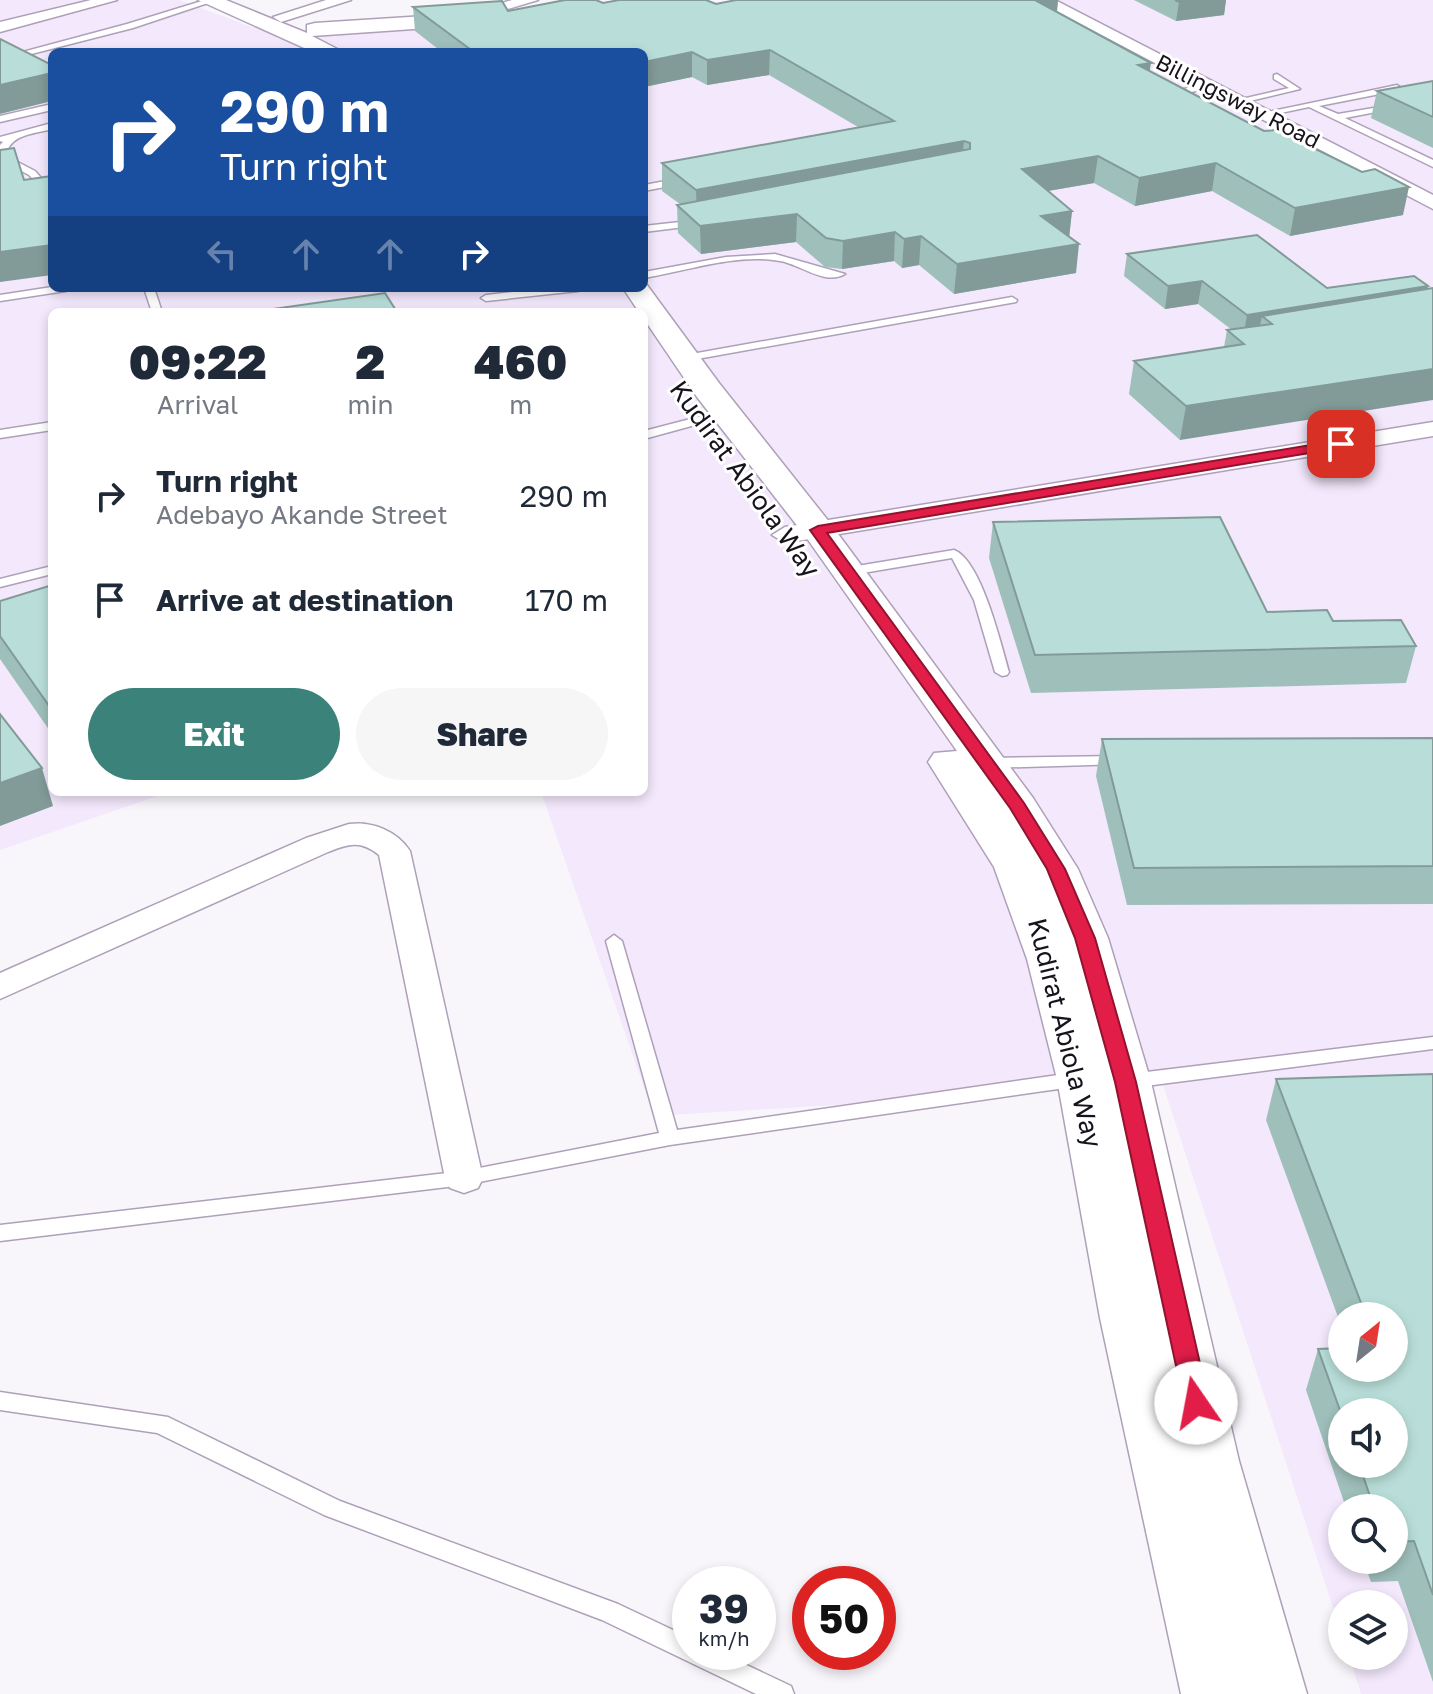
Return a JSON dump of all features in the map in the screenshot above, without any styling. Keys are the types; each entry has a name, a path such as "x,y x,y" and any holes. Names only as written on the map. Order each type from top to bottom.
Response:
{"main road":[{"path":"209,0 337,48"},
{"path":"240,0 315,30 339,48"},
{"path":"315,30 453,20 539,6"},
{"name":"Kudirat Abiola Way","path":"640,292 802,533 973,795 1016,867 1051,959 1104,1080 1273,1694"},
{"name":"Kudirat Abiola Way","path":"648,343 702,420 802,533 845,572 1018,807 1056,869 1085,938 1104,1080 1128,1318 1215,1694"}],"street":[{"path":"0,27 109,0"},
{"path":"281,17 343,0"},
{"name":"Billingsway Road","path":"1043,0 1262,114 1311,145 1433,203"},
{"path":"802,533 1433,429"},
{"path":"0,987 317,845 355,831 377,836 394,851 464,1178"}],"lane":[{"path":"0,50 190,0"},
{"path":"0,60 209,0"},
{"path":"14,57 27,65"},
{"path":"1237,101 1296,89 1277,77"},
{"path":"1179,108 1164,96 1207,85"},
{"path":"1262,114 1414,85"},
{"path":"1392,89 1402,94"},
{"path":"1338,117 1412,102"},
{"path":"1311,105 1433,164"},
{"path":"0,119 48,108"},
{"path":"0,139 48,127"},
{"path":"12,136 1,150 1,157 32,173 48,191"},
{"path":"648,187 690,179"},
{"path":"648,228 713,220"},
{"path":"648,274 765,257 779,257 822,275 840,274"},
{"path":"0,298 48,291"},
{"path":"486,298 541,292"},
{"path":"686,358 1012,300"},
{"path":"648,434 702,420"},
{"path":"0,434 48,427"},
{"path":"845,572 954,554 960,558 981,600 1002,672"},
{"path":"0,583 48,571"},
{"path":"984,763 1139,761"},
{"path":"614,941 670,1138"},
{"path":"0,1233 464,1178 670,1138 1104,1080 1433,1043"},
{"path":"0,1401 160,1424 332,1508 610,1612 672,1641"},
{"path":"732,1670 782,1694"}],"shaded area":[{"path":"0,0 179,0 279,37 746,0 1433,0 1433,1694 1361,1694 1353,1670 1408,1670 1408,1590 1328,1592 1163,1085 654,1116 542,796 648,796 648,308 48,308 48,796 157,796 0,850"}],"building":[{"path":"565,0 596,0 603,3 619,0 706,0 716,4 736,0 1035,0 1151,63 1138,65 1264,131 1277,130 1362,172 1375,169 1409,187 1295,208 1216,163 1139,178 1098,156 1022,169 1072,211 1041,216 1079,244 957,264 921,236 904,239 895,232 843,241 826,238 797,214 700,226 677,205 970,149 970,143 964,141 696,190 662,163 894,121 770,50 707,60 692,52 648,61 648,48 469,48 413,7 502,1 508,11"},
{"path":"0,39 48,63 48,74 0,85"},
{"path":"1433,81 1433,117 1377,91"},
{"path":"14,148 24,180 48,177 48,246 0,252 0,150"},
{"path":"1257,235 1327,288 1414,276 1428,286 1247,315 1202,281 1168,286 1127,254"},
{"path":"1433,288 1433,369 1186,406 1134,361 1244,344 1227,330 1272,324 1262,316"},
{"path":"385,293 394,308 281,308"},
{"path":"1220,517 1267,612 1327,610 1333,621 1401,620 1416,646 1035,655 993,522"},
{"path":"48,586 48,704 0,636 0,601"},
{"path":"0,714 42,768 0,783"},
{"path":"1433,738 1433,866 1134,868 1102,739"},
{"path":"1433,1074 1433,1595 1414,1541 1408,1541 1408,1494 1369,1494 1364,1478 1408,1478 1408,1398 1336,1398 1330,1382 1408,1382 1408,1302 1361,1302 1276,1079"},
{"path":"1318,1349 1328,1349 1328,1377"}],"route":[{"path":"1196,1403 1126,1082 1085,938 1056,869 1018,807 845,572 818,530 1341,444"}]}
